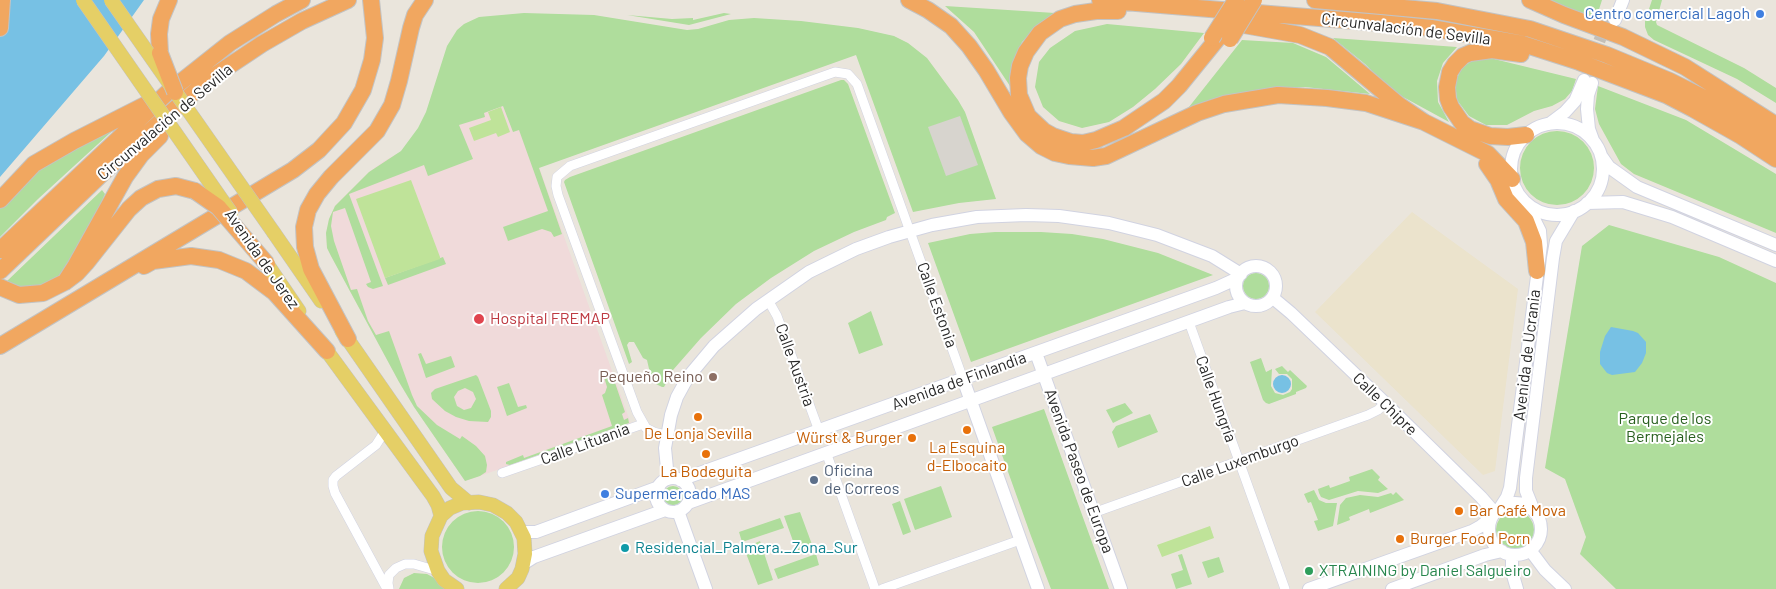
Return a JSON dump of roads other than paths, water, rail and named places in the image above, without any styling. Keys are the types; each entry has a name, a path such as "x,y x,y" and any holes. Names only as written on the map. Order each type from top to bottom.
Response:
{"highway":[{"path":"0,28 2,0"},
{"path":"0,200 34,164 74,140 171,93 160,53 159,34 161,19 169,0"},
{"path":"230,43 246,22 280,0"},
{"name":"Circunvalación de Sevilla","path":"0,250 171,93 230,43 302,0"},
{"name":"Circunvalación de Sevilla","path":"0,271 109,168 201,87 262,44 302,21 348,0"},
{"path":"0,346 293,170 319,150 344,123 363,90 372,60 374,38 374,17 371,0"},
{"path":"348,339 311,269 305,247 304,227 308,210 317,194 331,177 377,131 392,105 400,81 413,22 424,0"},
{"path":"909,0 951,26 986,70 1000,96 1027,134 1041,146 1055,153 1082,157 1106,156 1197,113 1250,98 1278,95 1327,98 1374,105 1424,122"},
{"name":"Circunvalación de Sevilla","path":"1100,0 1431,28 1523,44 1623,78 1693,109 1741,136 1776,159"},
{"path":"1082,157 1105,150 1127,139 1179,101 1203,75 1236,0"},
{"path":"1220,38 1242,0"},
{"path":"1254,0 1220,38 1175,84 1139,114 1121,124 1094,135 1077,137 1062,134 1046,127 1037,119 1028,106 1023,82 1026,65 1040,39 1061,24 1076,19 1136,13 1207,18 1286,22 1340,20"},
{"name":"Circunvalación de Sevilla","path":"1315,0 1437,11 1530,29 1607,55 1670,81 1722,107 1776,142"},
{"path":"1418,0 1452,6 1530,29"},
{"path":"1516,0 1543,14 1683,71 1737,98"},
{"path":"1534,1 1623,37 1685,66 1776,125"},
{"path":"1207,18 1300,35 1330,47 1399,105 1424,122 1488,154 1512,179"},
{"path":"65,282 88,245 113,197 141,155 170,125 262,44"},
{"path":"1526,135 1490,136 1470,129 1462,123 1455,114 1448,99 1448,80 1455,64 1462,56 1492,50 1579,62"},
{"path":"1354,102 1438,136 1484,161 1498,180 1506,199 1526,221 1534,242 1537,271"},
{"path":"0,286 19,295 43,293 65,282 87,262 116,224 141,198 158,189 176,186 195,190 218,206 267,264"},
{"path":"84,296 153,261 191,256 219,260 246,270 274,292 327,351"}],"main road":[{"name":"Avenida de Jerez","path":"83,0 327,351 436,501 441,516"},
{"name":"Avenida de Jerez","path":"111,0 171,93 274,233 451,488 469,503"},
{"path":"1614,0 1611,19 1623,0"},
{"path":"1549,124 1565,112 1588,82 1587,109 1589,129 1609,167 1638,187 1776,245"},
{"path":"1549,124 1562,124 1574,127 1585,133 1597,147 1602,166 1601,180 1596,192 1587,203 1574,211 1562,215 1536,210 1526,203 1519,196 1512,179 1513,155 1518,144 1526,135 1537,128 1549,124"},
{"path":"1587,203 1623,202 1672,217 1776,261"},
{"name":"Avenida de Ucrania","path":"1496,513 1510,488 1541,246 1540,231 1526,203"},
{"name":"Avenida de Ucrania","path":"1534,511 1528,499 1526,478 1553,258 1556,241 1574,211"},
{"path":"665,510 657,498 669,482 666,466 666,435 677,397 688,377 714,346 768,300 809,272 856,249 910,230 955,220 995,215 1074,217 1109,222 1157,235 1212,256 1239,276"},
{"path":"1253,266 1267,269 1276,281 1276,290 1273,298 1268,303 1259,306 1245,303 1237,292 1239,276 1253,266"},
{"name":"Avenida de Finlandia","path":"522,532 536,532 669,482 819,431 1216,288 1239,276"},
{"name":"Calle Chipre","path":"1273,298 1296,317 1496,513"},
{"name":"Avenida de Finlandia","path":"683,507 826,452 1245,303"},
{"name":"Avenida Paseo de Europa","path":"1036,353 1121,589"},
{"path":"964,379 1038,589"},
{"path":"669,482 686,485 689,491 683,507 706,589"},
{"path":"457,589 444,580 438,571 432,560 431,543 434,530 441,516 456,505 469,503 484,503 499,508 513,518 522,532 525,546 520,584 506,589"},
{"path":"1309,589 1472,531 1482,526 1506,505 1517,503 1529,507 1540,520 1541,532 1538,542 1530,550 1521,554 1507,553 1392,589"},
{"path":"524,564 534,557 665,510 683,507"},
{"path":"1496,513 1490,534 1494,544 1507,553 1517,589"},
{"path":"1530,550 1545,570 1565,589"}],"street":[{"name":"Calle Estonia","path":"643,424 636,412 558,194 556,186 557,177 570,166 831,73 844,72 852,76 857,84 964,379"},
{"name":"Calle Austria","path":"768,300 777,316 819,431"},
{"name":"Calle Hungría","path":"1189,322 1285,589"},
{"name":"Calle Luxemburgo","path":"1093,513 1368,415 1385,403"},
{"name":"Calle Lituania","path":"502,473 643,424 654,432 666,435"},
{"path":"383,429 376,446 333,480 334,493 388,589"},
{"path":"826,452 875,589"},
{"path":"882,589 1020,540"},
{"path":"388,589 389,575 396,568 405,564 414,564 438,571"}],"water":[{"path":"0,0 144,0 104,56 0,177"},
{"path":"1611,327 1638,333 1646,342 1646,353 1642,363 1635,372 1612,375 1607,373 1600,364 1600,352 1605,336"},
{"path":"1278,375 1286,375 1291,380 1289,391 1278,393 1273,388 1273,380"}],"tunnel":[{"path":"1593,58 1608,18"}],"place":[{"name":"Centro comercial Lagoh","path":"1760,14"},
{"name":"Hospital FREMAP","path":"479,319"},
{"name":"Pequeño Reino","path":"713,377"},
{"name":"De Lonja Sevilla","path":"698,417"},
{"name":"La Esquina d-Elbocaito","path":"967,430"},
{"name":"Würst & Burger","path":"912,438"},
{"name":"La Bodeguita","path":"706,454"},
{"name":"Oficina de Correos","path":"814,480"},
{"name":"Supermercado MAS","path":"605,494"},
{"name":"Bar Café Mova","path":"1459,511"},
{"name":"Burger Food Porn","path":"1400,539"},
{"name":"Residencial_Palmera._Zona_Sur","path":"625,548"},
{"name":"XTRAINING by Daniel Salgueiro","path":"1309,571"}],"park label":[{"name":"Parque de los Bermejales","path":"1665,428"}]}
